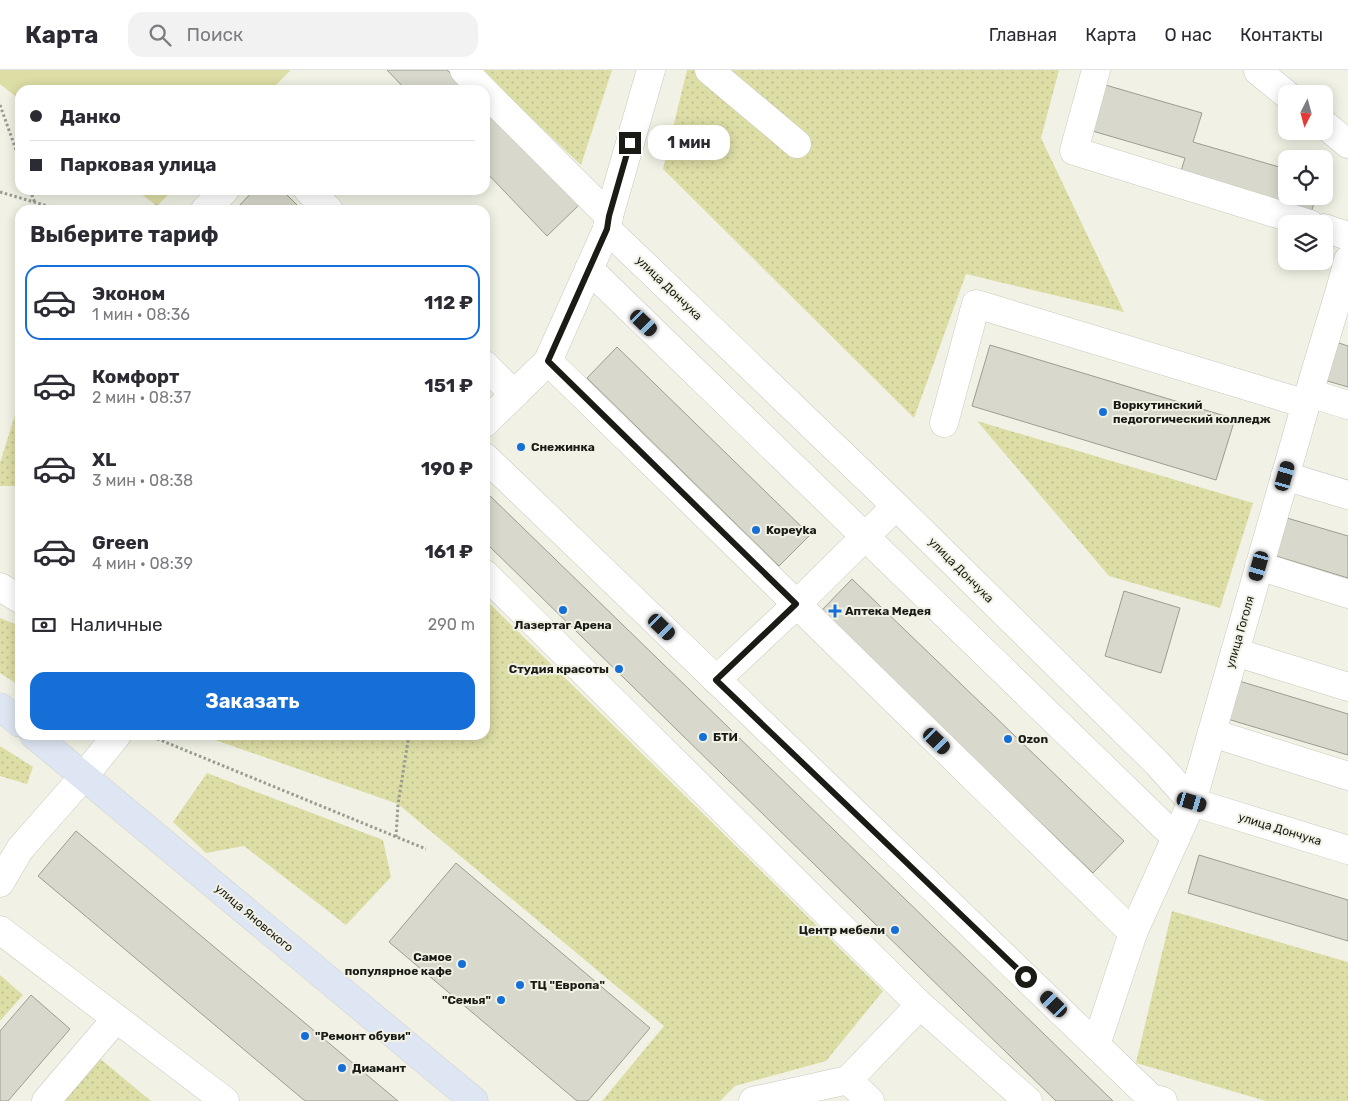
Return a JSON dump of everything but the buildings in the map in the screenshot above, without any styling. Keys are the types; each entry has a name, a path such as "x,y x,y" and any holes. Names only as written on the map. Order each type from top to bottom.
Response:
{"main road":[{"path":"0,707 15,719"},
{"name":"улица Яновского","path":"40,740 474,1101"}],"street":[{"name":"улица Дончука","path":"464,70 478,85"},
{"path":"490,418 548,361 589,270 608,222 650,70"},
{"path":"709,70 797,144"},
{"path":"1096,70 1074,151 1281,215"},
{"path":"1257,70 1278,87"},
{"name":"улица Дончука","path":"490,97 608,222 1157,763 1192,802 1348,850"},
{"path":"1333,132 1348,144"},
{"path":"210,205 220,195"},
{"path":"313,195 324,205"},
{"path":"1333,231 1348,236"},
{"name":"улица Гоголя","path":"1096,1045 1133,933 1192,802 1307,398 1344,291 1348,260"},
{"path":"589,270 1176,838"},
{"path":"944,423 976,304 1307,398 1348,404"},
{"path":"548,361 1133,933"},
{"path":"490,370 514,394"},
{"path":"490,463 1151,1098 1163,1101"},
{"path":"1285,476 1348,495"},
{"path":"716,680 896,506"},
{"path":"1259,566 1348,594"},
{"path":"490,579 920,1006 1028,1101"},
{"path":"0,587 15,596"},
{"path":"1235,652 1348,686"},
{"path":"1212,733 1348,776"},
{"path":"0,884 10,845 84,776 113,740"},
{"path":"0,930 226,1101"},
{"path":"753,1101 848,1080 920,1006"},
{"path":"46,1101 116,1019"},
{"path":"848,1080 870,1101"}],"path":[{"path":"0,105 15,148"},
{"path":"0,192 42,205"},
{"path":"32,195 35,203"},
{"path":"160,740 426,849"},
{"path":"396,837 398,804 408,740"}],"green space":[{"path":"0,70 290,71 276,85 15,85 15,96 0,84"},
{"path":"480,70 612,70 581,165"},
{"path":"687,70 1059,70 1041,138 1124,312 966,274 914,418 663,169"},
{"path":"143,195 168,195 156,205"},
{"path":"15,415 15,486 0,486 0,463"},
{"path":"977,421 1253,503 1220,608 1109,576"},
{"path":"490,604 883,991 826,1061 735,1086 720,1101 602,1101 664,1026 398,804 215,740 490,740"},
{"path":"0,618 15,624 15,683 0,673"},
{"path":"0,746 33,767 27,784 0,776"},
{"path":"207,773 383,840 391,877 346,925 244,846 206,853 173,822"},
{"path":"1172,911 1348,962 1348,1101 1266,1101 1136,1063"},
{"path":"0,975 23,995 0,1021"},
{"path":"98,1057 151,1101 61,1101"}],"place":[{"name":"Воркутинский педогогический колледж","path":"1103,412"},
{"name":"Снежинка","path":"521,447"},
{"name":"Kopeyka","path":"756,530"},
{"name":"Лазертаг Арена","path":"563,610"},
{"name":"Аптека Медея","path":"835,611"},
{"name":"Студия красоты","path":"619,669"},
{"name":"БТИ","path":"703,737"},
{"name":"Ozon","path":"1008,739"},
{"name":"Центр мебели","path":"895,930"},
{"name":"Самое популярное кафе","path":"462,964"},
{"name":"ТЦ \"Европа\"","path":"520,985"},
{"name":"\"Семья\"","path":"501,1000"},
{"name":"\"Ремонт обуви\"","path":"305,1036"},
{"name":"Диамант","path":"342,1068"}],"route":[{"path":"630,143 607,229 548,361 796,604 716,680 1026,977"}]}
